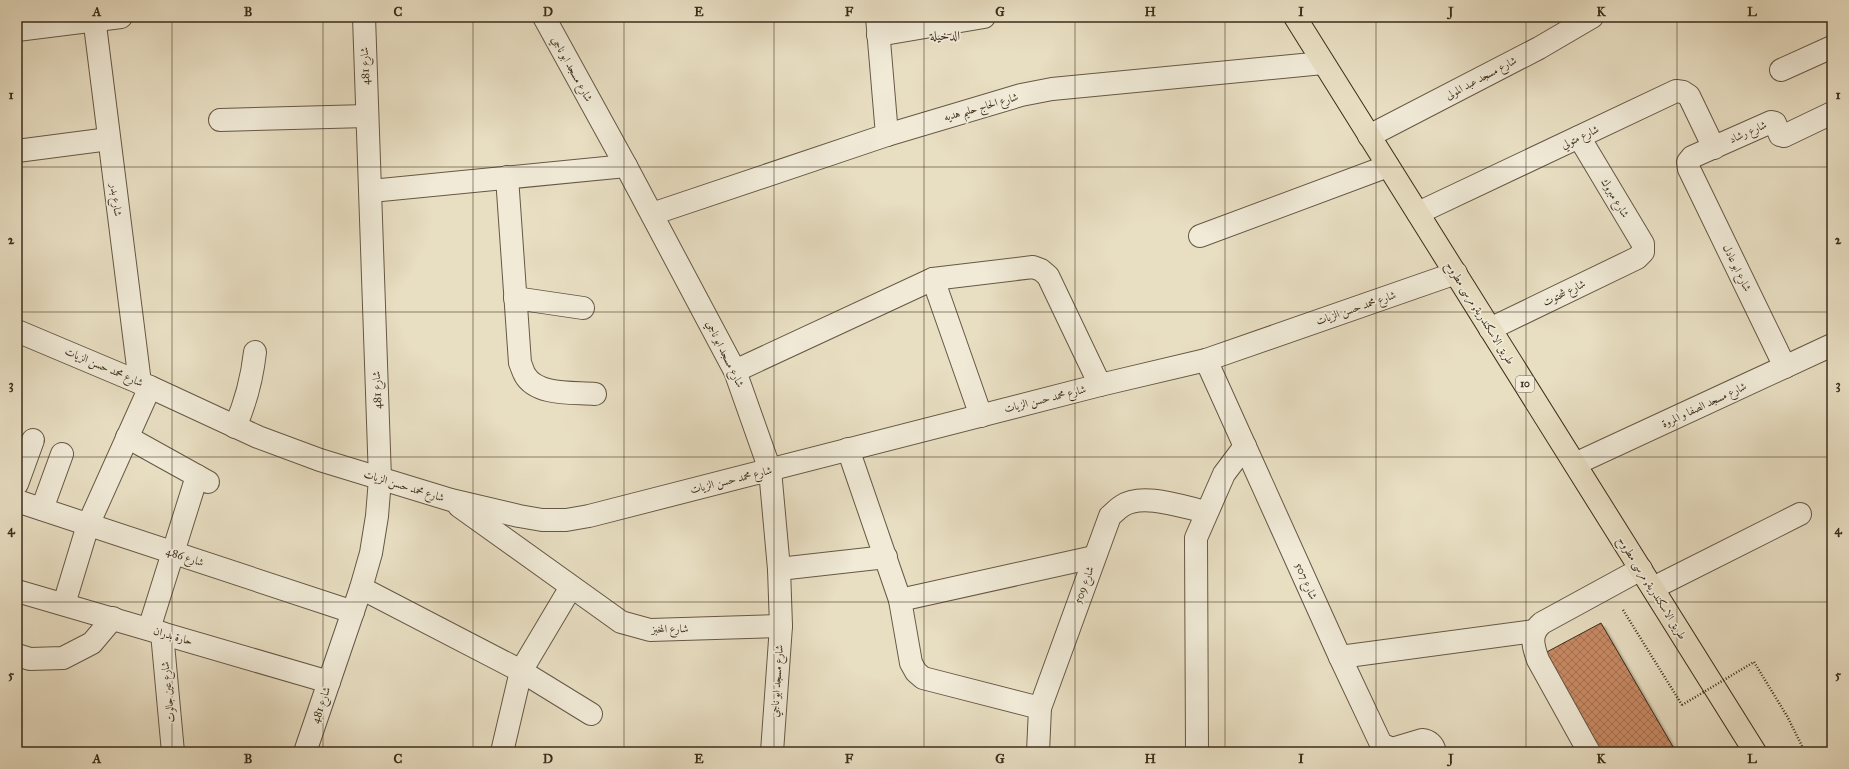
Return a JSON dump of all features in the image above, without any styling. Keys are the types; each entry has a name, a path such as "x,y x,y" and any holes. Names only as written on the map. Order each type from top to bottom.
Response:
{"main road":[{"name":"طريق الاسكندرية, مرسى مطروح","path":"1295,17 1653,588 1754,752"}],"street":[{"path":"17,30 94,18 121,17"},
{"name":"شارع 481","path":"305,752 361,588 373,538 380,479 364,17"},
{"name":"شارع مسجد ابو ناجي","path":"544,17 652,214 735,371 770,470 779,569 781,626 772,752"},
{"path":"887,135 878,26 984,17"},
{"name":"شارع مسجد عبد المولى","path":"1369,136 1539,48 1592,17"},
{"name":"شارع بدر","path":"94,18 109,139 145,385"},
{"path":"1781,70 1832,47"},
{"name":"شارع الحاج حليم هديه","path":"652,214 887,135 1002,100 1052,89 1323,63"},
{"name":"شارع متولي","path":"1418,213 1676,91 1689,96 1714,148"},
{"name":"شارع رشاد","path":"1689,169 1689,159 1771,122 1775,123 1780,135 1784,136 1832,113"},
{"path":"220,120 367,116"},
{"name":"شارع مبروك","path":"1579,137 1643,244 1643,252 1637,258"},
{"path":"17,151 109,139"},
{"path":"371,191 626,166"},
{"path":"1200,236 1388,166"},
{"name":"شارع ابو عادل","path":"1689,169 1785,367"},
{"path":"506,177 520,363 525,376 534,385 547,390 596,394"},
{"name":"شارع شحتوت","path":"1490,329 1637,258"},
{"path":"735,371 933,279 1024,267 1041,270 1048,276 1100,385"},
{"name":"شارع محمد حسن الزيات","path":"17,331 145,385 258,438 320,460 451,500 542,520 566,520 770,470 1100,385 1206,360 1456,274"},
{"path":"933,279 980,416"},
{"path":"516,298 583,308"},
{"name":"شارع مسجد الصفا و المروة","path":"1575,464 1832,345"},
{"path":"235,427 245,403 250,384 255,352"},
{"name":"شارع 507","path":"1206,360 1340,657 1381,744 1392,749 1422,740 1431,743 1435,752"},
{"path":"64,604 88,525 127,437 145,385"},
{"path":"127,437 202,479 172,553 155,631"},
{"path":"17,484 33,440"},
{"path":"1197,752 1196,538 1206,512 1224,474 1245,446"},
{"path":"848,450 900,600 911,663 916,672 923,678 1040,708"},
{"path":"42,509 62,454"},
{"name":"شارع المخبز","path":"451,500 608,614 635,627 650,630 781,626"},
{"name":"شارع 509","path":"1038,752 1040,708 1110,516 1122,505 1138,500 1154,501 1206,512"},
{"name":"شارع 486","path":"17,502 354,612"},
{"path":"1653,588 1800,514"},
{"path":"900,600 1094,557"},
{"path":"779,569 886,558"},
{"path":"1340,657 1535,630 1542,623 1641,569"},
{"path":"502,752 521,671 571,587"},
{"path":"361,588 521,671 591,714"},
{"name":"حارة بدران","path":"17,591 330,682"},
{"path":"17,655 30,659 63,658 92,643 113,618"},
{"path":"1535,630 1533,647 1538,660 1589,752"},
{"name":"شارع عين جالوت","path":"155,631 174,752"}],"path":[{"path":"1609,587 1682,705 1754,662 1787,716 1804,752"}],"building":[{"path":"1601,623 1676,752 1600,752 1543,654"}],"district":[{"name":"الدخيلة","path":"945,36"}]}
